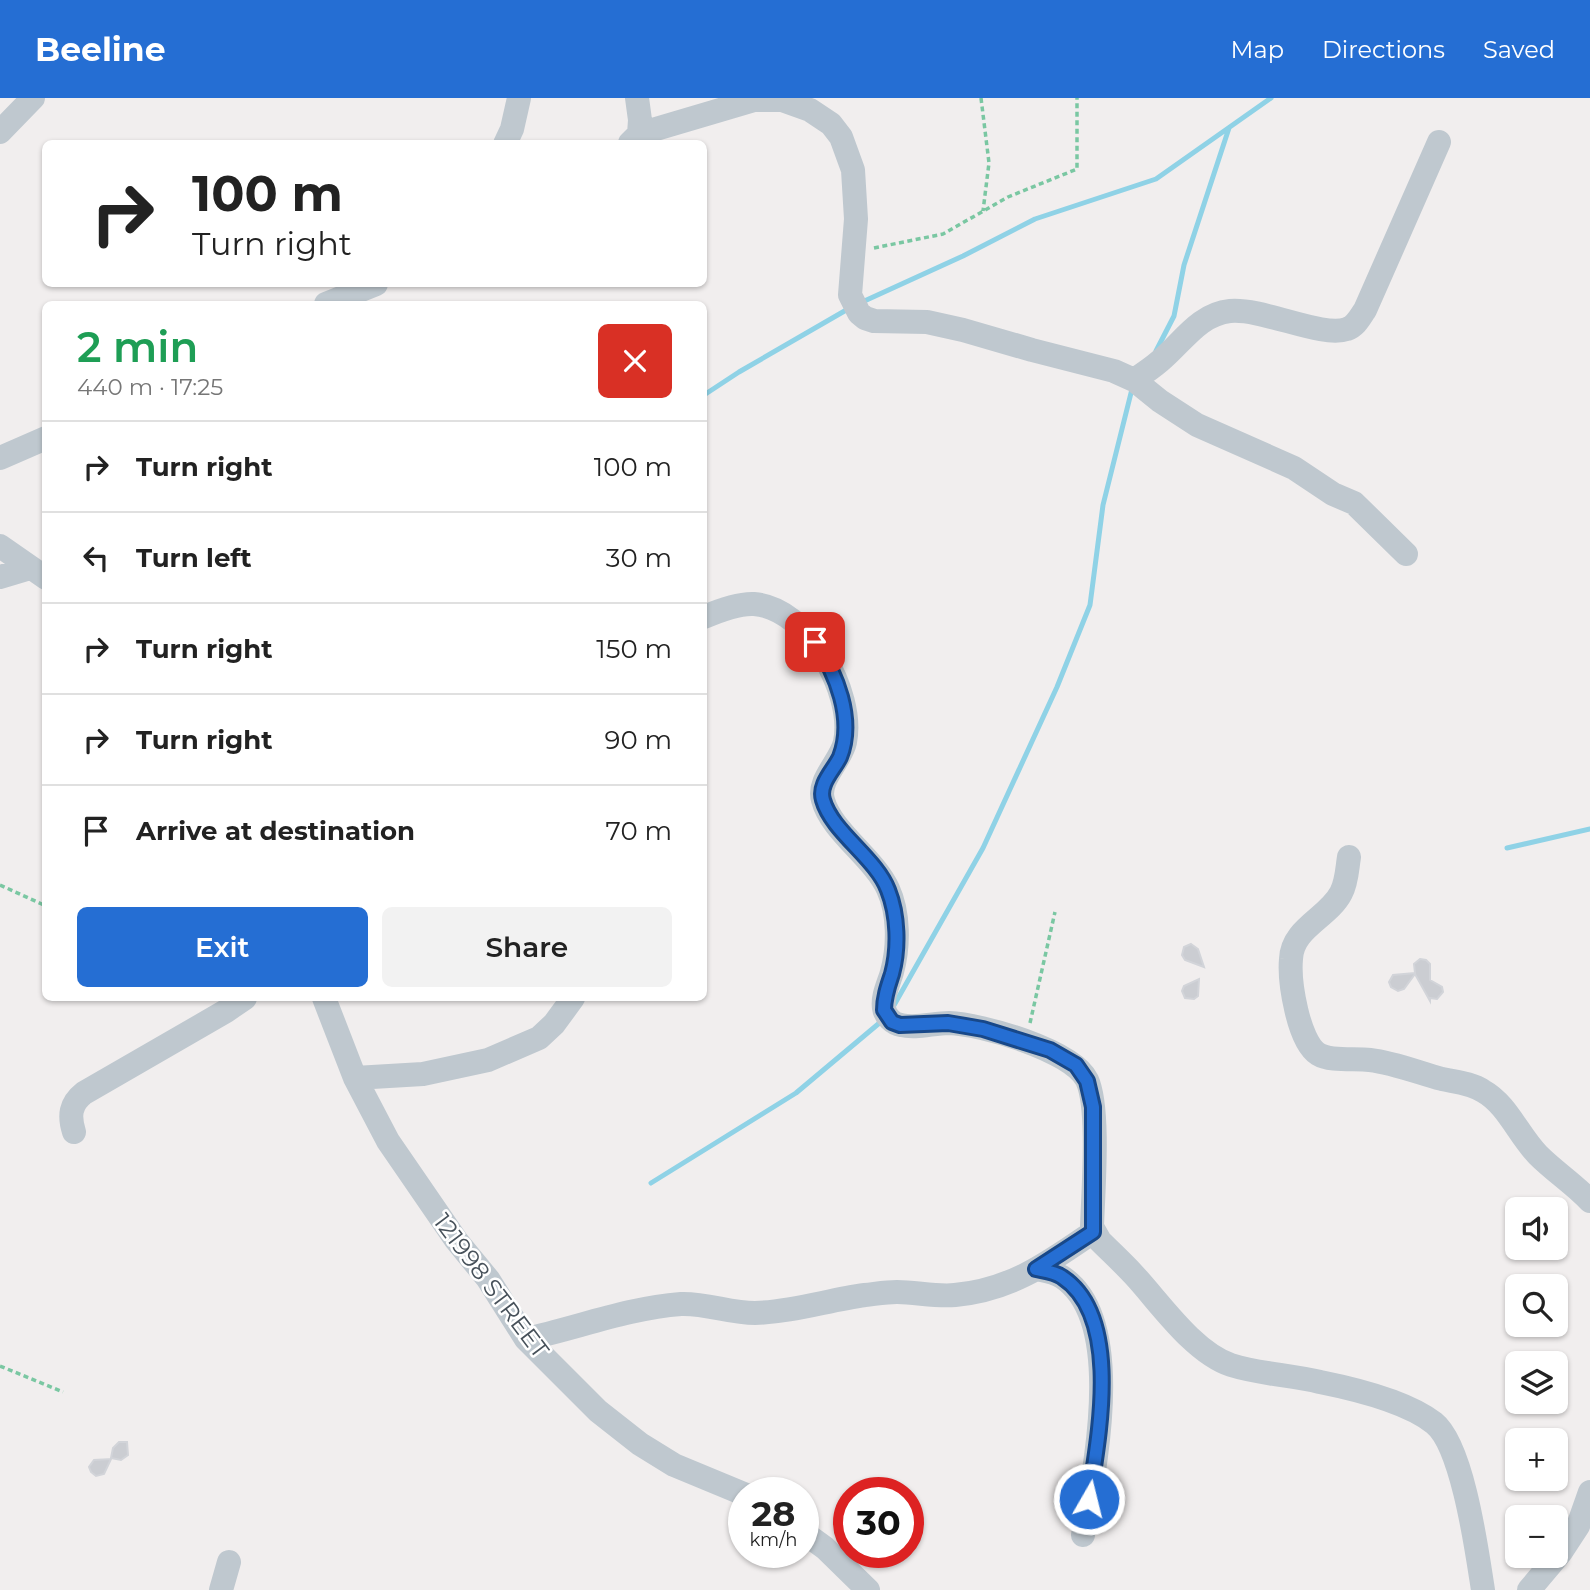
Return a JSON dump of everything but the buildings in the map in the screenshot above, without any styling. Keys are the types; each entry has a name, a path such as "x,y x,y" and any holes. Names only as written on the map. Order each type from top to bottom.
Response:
{"street":[{"path":"0,132 33,98"},
{"path":"507,140 519,98"},
{"path":"634,139 640,120 637,98"},
{"path":"634,139 702,114 754,100 771,98 795,103 810,110 831,124 841,137 853,170 856,219 850,295 854,307 865,318 874,321 927,322 1114,371 1134,380 1197,425 1294,468 1333,494 1354,503 1406,554"},
{"path":"1134,380 1162,360 1191,330 1208,317 1228,311 1270,316 1331,332 1348,329 1356,323 1371,297 1439,142"},
{"path":"334,301 368,287"},
{"path":"0,458 42,440"},
{"path":"0,546 38,573"},
{"path":"0,577 38,573"},
{"path":"707,616 752,603 774,609 800,626 826,659 845,715 845,740 839,759 823,788 823,802 843,831 882,877 889,891 897,934 884,1002 884,1010 888,1016 900,1025 966,1025 1066,1058 1082,1072 1093,1107 1093,1232 1202,1348 1229,1364 1319,1381 1370,1394 1433,1422 1448,1440 1457,1463 1483,1590"},
{"path":"1349,857 1342,892 1322,917 1300,935 1290,958 1292,986 1300,1023 1313,1049 1326,1057 1374,1060 1469,1084 1485,1091 1538,1155 1590,1201"},
{"path":"74,1132 71,1112 84,1093 241,1001"},
{"name":"121998 STREET","path":"325,1001 355,1078 388,1141 456,1240 488,1279 526,1339 598,1411 640,1444 674,1465 728,1487"},
{"path":"355,1078 423,1074 488,1060 539,1038 560,1018 571,1001"},
{"path":"526,1339 610,1317 678,1304 704,1305 751,1313 795,1309 862,1295 895,1292 954,1295 1006,1285 1093,1232"},
{"path":"1036,1269 1060,1276 1078,1292 1090,1313 1097,1340 1102,1378 1098,1432 1083,1535"},
{"path":"1529,1590 1562,1552 1578,1526 1590,1492"},
{"path":"819,1545 852,1572 868,1590"},
{"path":"220,1590 229,1562"}],"path":[{"path":"981,98 989,163 983,211"},
{"path":"852,253 943,234 1008,197 1077,169 1077,98"},
{"path":"0,885 42,904"},
{"path":"1026,1043 1055,912"},
{"path":"0,1366 63,1392"}],"waterway":[{"path":"860,303 963,256 1035,219 1156,179 1271,98"},
{"path":"1156,351 1174,316 1184,265 1229,128"},
{"path":"707,393 848,309"},
{"path":"893,1007 983,848 1057,687 1090,605 1103,505 1132,389"},
{"path":"1507,848 1590,829"},
{"path":"651,1183 796,1093 883,1020"}],"route":[{"path":"815,642 826,659 838,688 845,715 845,740 839,759 823,788 823,802 843,831 882,877 893,909 897,934 896,952 884,1010 892,1022 900,1025 966,1025 1050,1050 1076,1065 1091,1092 1093,1232 1036,1269 1060,1276 1078,1292 1090,1313 1097,1340 1102,1378 1089,1499"}]}
